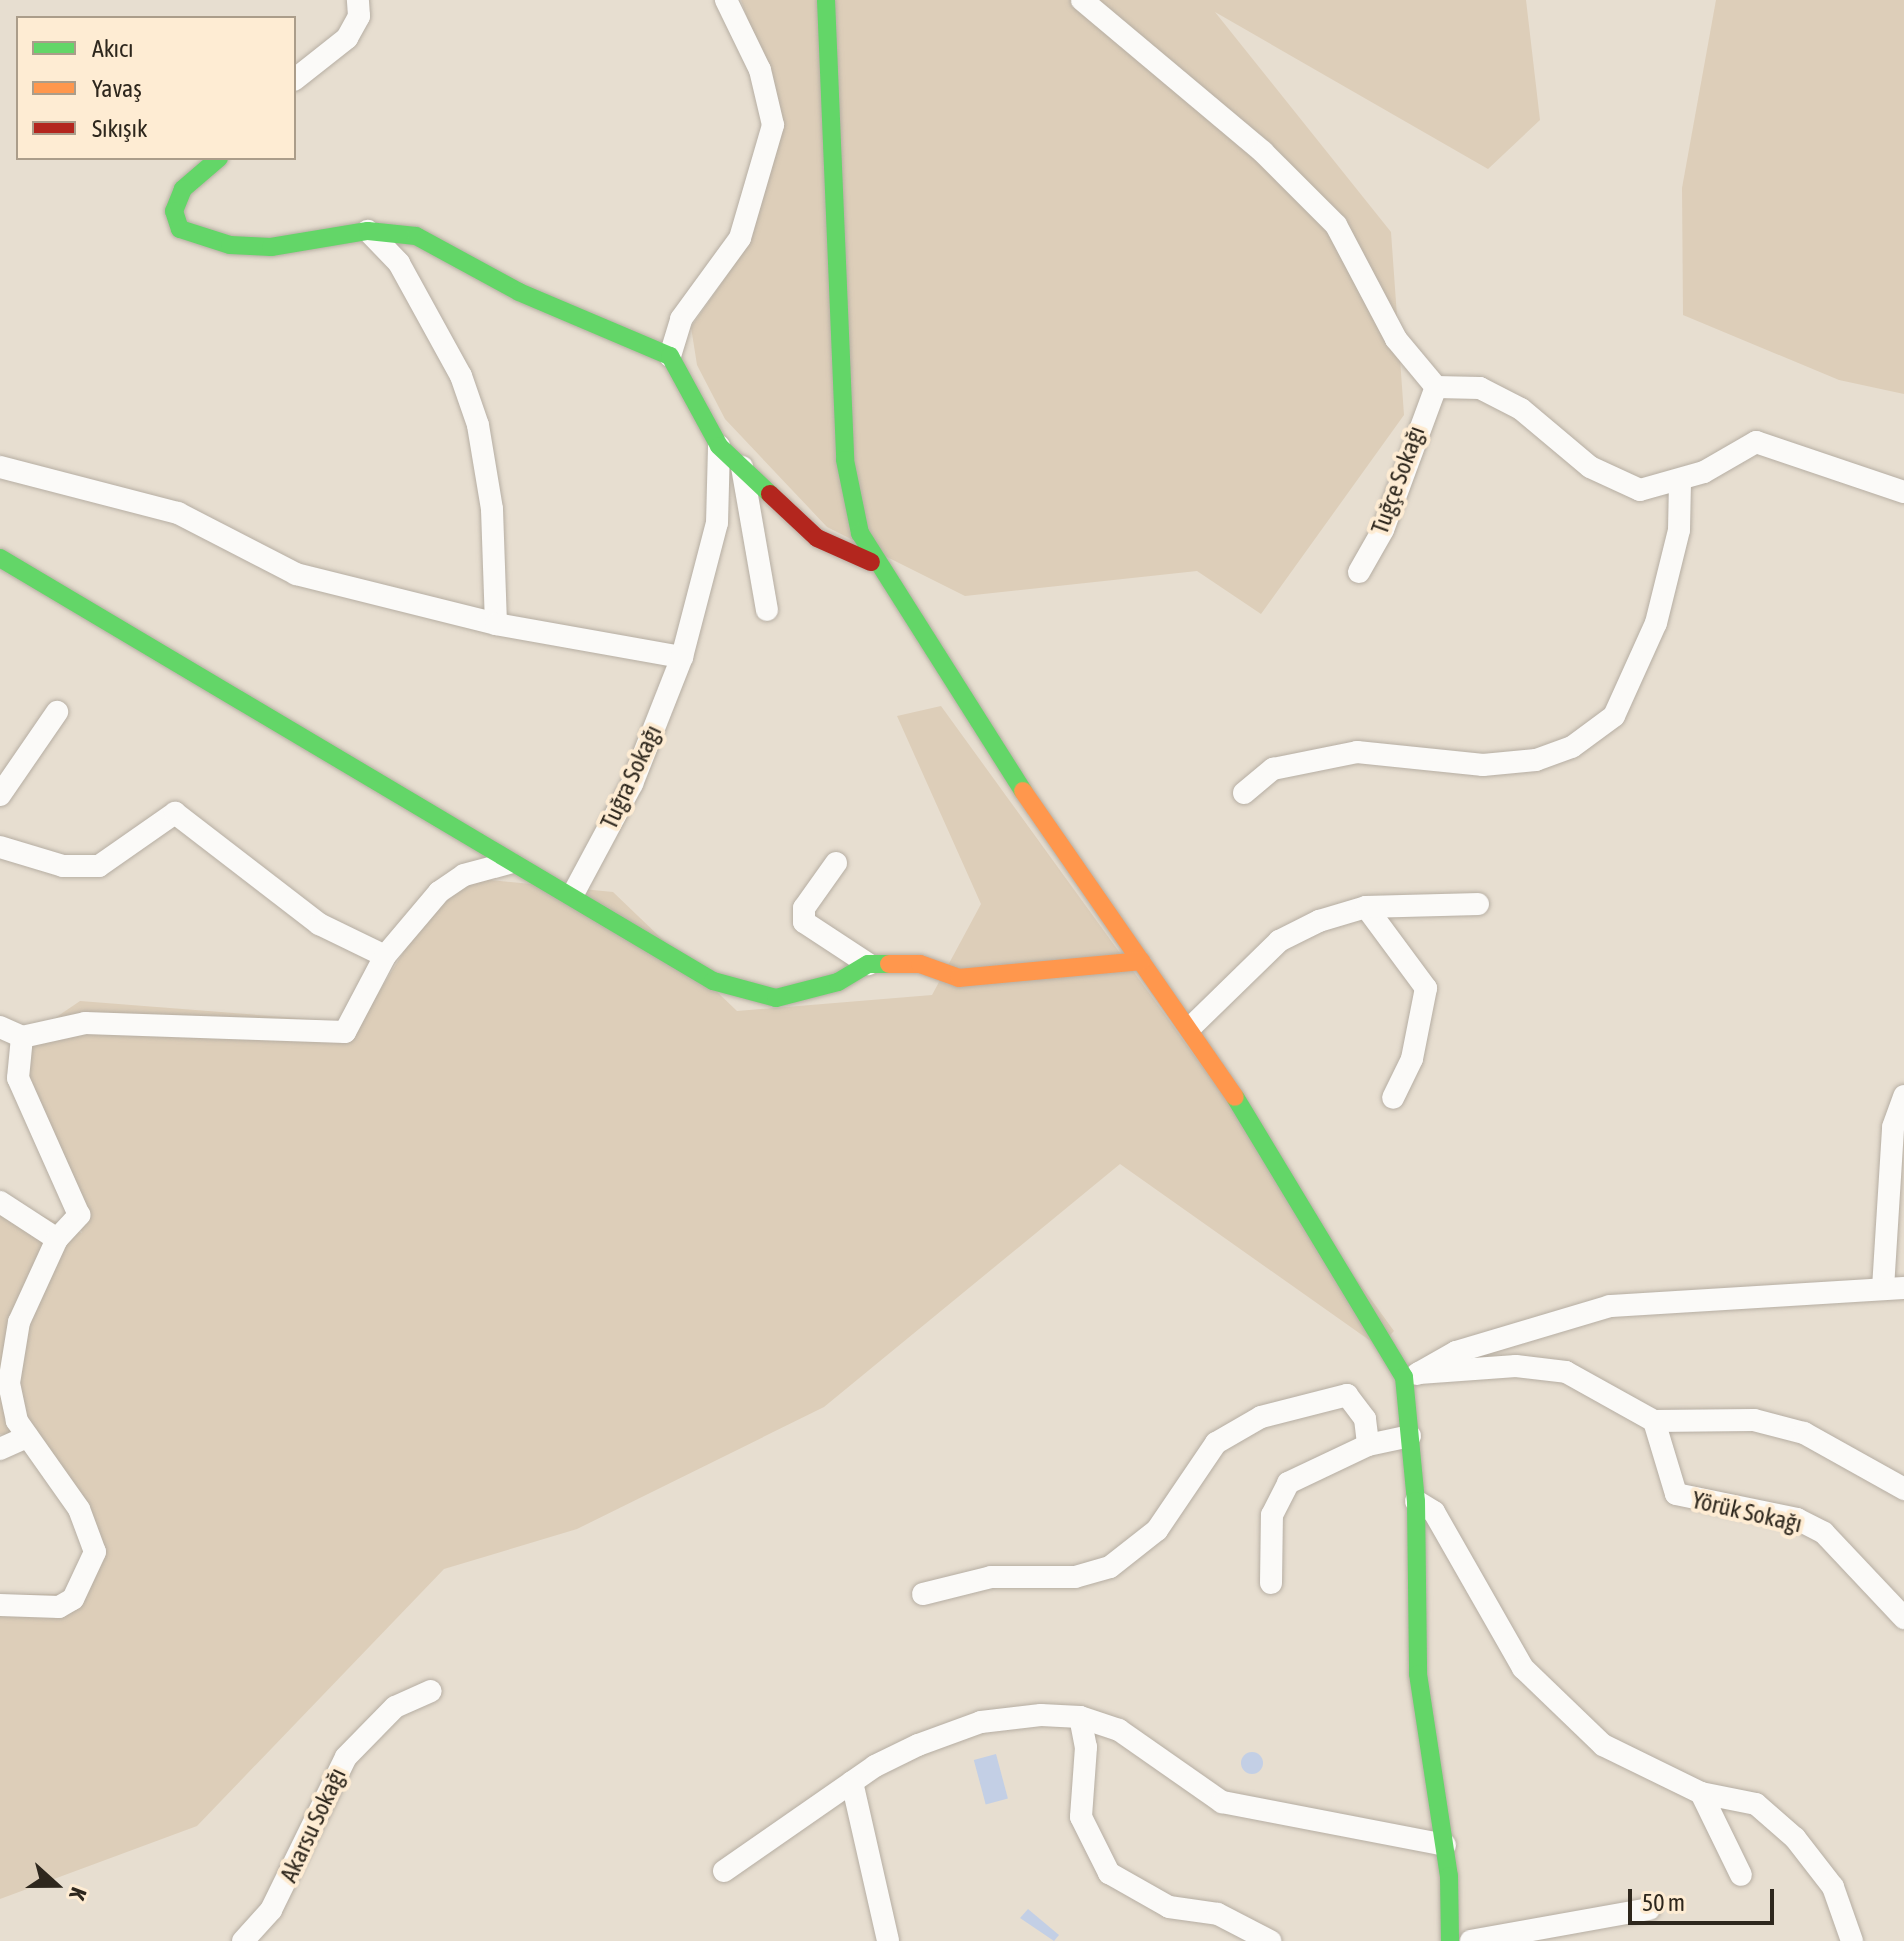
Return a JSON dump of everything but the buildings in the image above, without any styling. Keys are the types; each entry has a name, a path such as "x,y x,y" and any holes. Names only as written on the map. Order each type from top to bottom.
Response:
{"street":[{"path":"296,78 347,38 358,0"},
{"path":"670,356 681,319 740,238 773,125 760,70 726,0"},
{"path":"826,0 845,460 871,562 1141,961 1192,1026 1412,1375 1410,1436 1416,1501 1418,1674 1445,1845 1450,1941"},
{"path":"1082,0 1263,152 1336,225 1396,339 1436,387 1480,388 1521,409 1612,480 1640,490 1680,482 1756,442 1904,492"},
{"path":"217,160 183,189 174,211 180,229 230,245 271,247 368,231 416,236 519,292 670,356 719,446 817,538 871,562"},
{"path":"368,231 399,263 461,376 478,425 492,509 496,624"},
{"name":"Tuğçe Sokağı","path":"1359,572 1383,530 1436,387"},
{"name":"Tuğra Sokağı","path":"573,894 632,784 682,657 717,523 719,446"},
{"path":"0,467 178,513 296,574 496,624 682,657"},
{"path":"742,467 767,610"},
{"path":"1244,793 1273,769 1357,752 1483,765 1536,760 1572,747 1614,716 1656,623 1679,530 1680,482"},
{"path":"0,558 509,863 573,894 656,951 748,992 799,994 868,964"},
{"path":"0,795 57,712"},
{"path":"0,847 63,866 99,866 175,813 319,924 385,956"},
{"path":"13,1049 85,1023 345,1032 385,956 439,892 464,875 509,863"},
{"path":"836,863 804,908 804,922 868,964 1001,977 1141,961"},
{"path":"1192,1026 1279,941 1366,907 1478,904"},
{"path":"1366,907 1426,988 1412,1059 1393,1098"},
{"path":"0,1027 13,1049 18,1078 78,1207 57,1239 11,1347 9,1383 27,1437 79,1509 95,1552 73,1599 59,1607 0,1605"},
{"path":"1412,1375 1456,1352 1610,1306 1894,1288 1900,1121 1904,1096"},
{"path":"0,1202 57,1239"},
{"path":"1412,1375 1516,1366 1566,1372 1654,1421 1754,1420 1804,1433 1904,1489"},
{"path":"923,1594 1015,1574 1075,1577 1110,1567 1157,1530 1216,1443 1261,1417 1347,1395 1360,1408 1368,1445"},
{"name":"Yörük Sokağı","path":"1654,1421 1676,1494 1813,1527 1842,1547 1904,1618"},
{"path":"1271,1583 1272,1515 1280,1492 1316,1466 1368,1445 1410,1436"},
{"path":"0,1449 27,1437"},
{"path":"1416,1501 1434,1512 1523,1668 1570,1719 1603,1745 1701,1793 1756,1804 1795,1838 1833,1887 1852,1941"},
{"name":"Akarsu Sokağı","path":"243,1941 292,1872 346,1757 395,1707 431,1691"},
{"path":"724,1871 852,1782 918,1745 981,1722 1080,1717 1119,1730 1222,1802 1445,1845"},
{"path":"1080,1717 1086,1747 1081,1817 1109,1873 1169,1907 1240,1922 1270,1941"},
{"path":"852,1782 888,1941"},
{"path":"1701,1793 1741,1875"},
{"path":"1471,1941 1649,1909"}],"shaded area":[{"path":"741,0 1526,0 1540,120 1488,169 1215,12 1391,232 1404,415 1261,614 1197,571 965,596 827,527 725,419 697,365 691,327 751,241 783,124"},
{"path":"1716,0 1904,0 1904,394 1839,380 1683,315 1682,188"},
{"path":"941,706 1394,1331 1379,1347 1120,1164 824,1407 577,1529 444,1569 197,1826 0,1899 0,1594 76,1594 87,1530 45,1442 0,1434 0,1197 82,1233 17,1044 80,1001 360,1023 450,876 613,892 737,1011 932,995 981,904 897,716"}],"water":[{"path":"1252,1752 1260,1755 1263,1763 1260,1771 1252,1774 1244,1771 1241,1763 1244,1755"},
{"path":"996,1754 1008,1798 986,1804 974,1760"},
{"path":"1028,1909 1059,1935 1054,1941 1020,1918"}],"traffic: fast":[{"path":"826,0 845,460 860,533 1023,791"},
{"path":"217,160 183,189 174,211 180,229 230,245 271,247 368,231 416,236 519,292 670,356 719,446 770,494"},
{"path":"0,558 713,981 776,998 838,982 868,964 889,964"},
{"path":"1235,1097 1404,1377 1416,1501 1418,1674 1449,1876 1450,1941"}],"traffic: slow":[{"path":"1023,791 1235,1097"},
{"path":"889,964 920,964 959,978 1141,961"}],"traffic: jam":[{"path":"770,494 817,538 871,562"}]}
